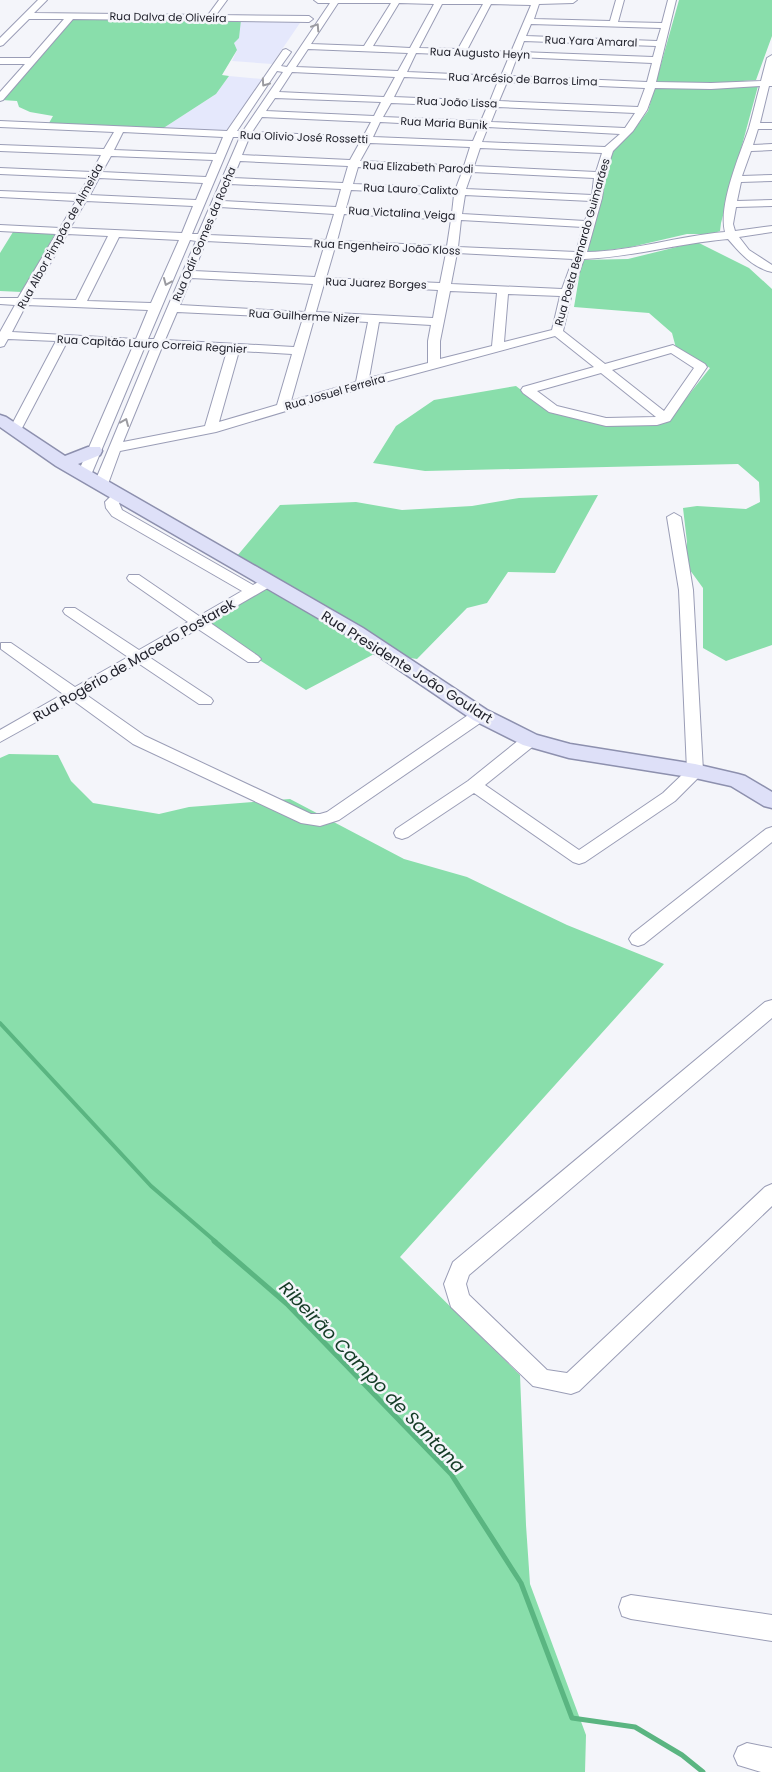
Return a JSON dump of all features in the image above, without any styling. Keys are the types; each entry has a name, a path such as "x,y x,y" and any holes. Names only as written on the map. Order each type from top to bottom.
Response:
{"main road":[{"name":"Rua Presidente João Goulart","path":"0,420 62,462 120,495 261,586 356,632 480,715 530,740 569,751 695,770 738,781 772,800"},
{"path":"62,462 75,460 94,451"}],"street":[{"path":"0,43 42,0"},
{"path":"210,18 223,0"},
{"path":"318,0 537,1 573,9 613,24 665,26"},
{"name":"Rua Dalva de Oliveira","path":"27,16 210,18 306,24 322,0"},
{"name":"Rua Odir Gomes da Rocha","path":"93,479 114,448 246,134 336,0"},
{"path":"366,48 397,0"},
{"path":"283,406 354,164 440,0"},
{"path":"461,52 489,0"},
{"path":"613,24 620,0"},
{"name":"Rua Poeta Bernardo Guimarães","path":"665,418 556,332 566,293 580,256 597,198 600,175 608,150 628,131 642,110 662,44 672,0"},
{"path":"434,365 434,341 452,250 460,191 484,125 537,1"},
{"path":"530,21 573,9"},
{"path":"0,98 71,16"},
{"name":"Rua Yara Amaral","path":"521,38 662,44"},
{"name":"Rua Odir Gomes da Rocha","path":"93,479 94,451 229,134 292,44"},
{"name":"Rua Augusto Heyn","path":"304,46 656,60"},
{"path":"0,61 31,61"},
{"path":"771,62 768,83 759,104 754,126 736,179 728,224 731,235 746,252 763,266 772,269"},
{"name":"Rua Arcésio de Barros Lima","path":"275,68 711,86 768,83"},
{"name":"Rua João Lissa","path":"272,95 642,110"},
{"path":"759,104 772,104"},
{"name":"Rua Maria Bunik","path":"260,114 628,131"},
{"name":"Rua Olivio José Rossetti","path":"0,124 608,150"},
{"path":"754,126 772,126"},
{"name":"Rua Albor Pimpão de Almeida","path":"2,339 120,129"},
{"path":"746,148 772,147"},
{"path":"0,148 220,157"},
{"name":"Rua Elizabeth Parodi","path":"236,158 600,175"},
{"path":"0,170 210,180"},
{"path":"736,179 772,178"},
{"name":"Rua Lauro Calixto","path":"226,181 597,198"},
{"path":"0,194 201,203"},
{"path":"732,204 772,203"},
{"name":"Rua Victalina Veiga","path":"216,204 588,224"},
{"path":"0,242 4,229"},
{"name":"Rua Engenheiro João Kloss","path":"4,229 580,256 608,255 675,241 731,235 769,234"},
{"path":"80,304 115,234"},
{"name":"Rua Juarez Borges","path":"186,274 566,293"},
{"path":"498,347 502,290"},
{"path":"0,294 24,299 156,308"},
{"path":"0,301 24,299"},
{"name":"Rua Guilherme Nizer","path":"172,308 437,322"},
{"path":"362,384 374,319"},
{"name":"Rua Josuel Ferreira","path":"114,448 211,429 283,406 556,332"},
{"path":"15,430 62,338"},
{"name":"Rua Capitão Lauro Correia Regnier","path":"2,339 62,338 300,351"},
{"path":"211,429 234,348"},
{"path":"673,349 701,367 665,418 657,421 606,422 553,409 527,390 602,368 673,349"},
{"path":"474,785 579,858 669,797 695,770 686,590 674,517"},
{"path":"134,578 253,659"},
{"name":"Rua Rogério de Macedo Postarek","path":"3,732 75,695 261,586"},
{"path":"70,611 205,701"},
{"path":"6,646 139,740 306,819 324,820 333,816 480,715"},
{"path":"402,833 474,785 530,740"},
{"path":"638,939 772,833"},
{"path":"772,1007 461,1269 455,1284 458,1300 540,1379 571,1384 772,1193"},
{"path":"631,1607 772,1628"}],"shaded area":[{"path":"241,20 302,20 272,64 232,61 237,50 234,43"},
{"path":"229,76 262,79 226,131 162,129 216,94"}],"green space":[{"path":"679,0 772,0 772,36 756,80 716,83 656,82"},
{"path":"74,16 241,20 239,38 234,43 237,50 222,75 229,76 216,94 162,129 49,123 53,116 30,112 19,107 17,101 2,100"},
{"path":"758,86 720,231 711,234 687,234 631,247 585,253 613,151 632,132 648,111 655,87"},
{"path":"13,232 55,234 22,292 0,291 0,253"},
{"path":"697,242 749,268 772,289 772,645 726,661 703,648 703,588 687,566 685,556 687,542 683,508 697,506 746,509 760,502 759,482 738,464 425,471 373,463 396,426 434,400 516,386 548,411 608,425 668,421 710,368 676,348 672,333 649,313 574,307 582,260 628,259"},
{"path":"598,495 555,573 508,572 487,603 467,608 417,659 376,653 306,690 202,623 271,584 237,556 280,505 356,502 402,510 472,506 519,498"},
{"path":"9,754 58,755 71,781 93,803 159,814 189,807 290,799 404,859 467,877 567,925 664,964 400,1257 520,1375 530,1584 586,1735 585,1772 0,1772 0,758"}],"waterway":[{"name":"Ribeirão Campo de Santana","path":"0,1023 151,1186 216,1242"},
{"name":"Ribeirão Campo de Santana","path":"214,1241 287,1304 451,1474 521,1583 572,1718 635,1727 682,1755 703,1772"}]}
